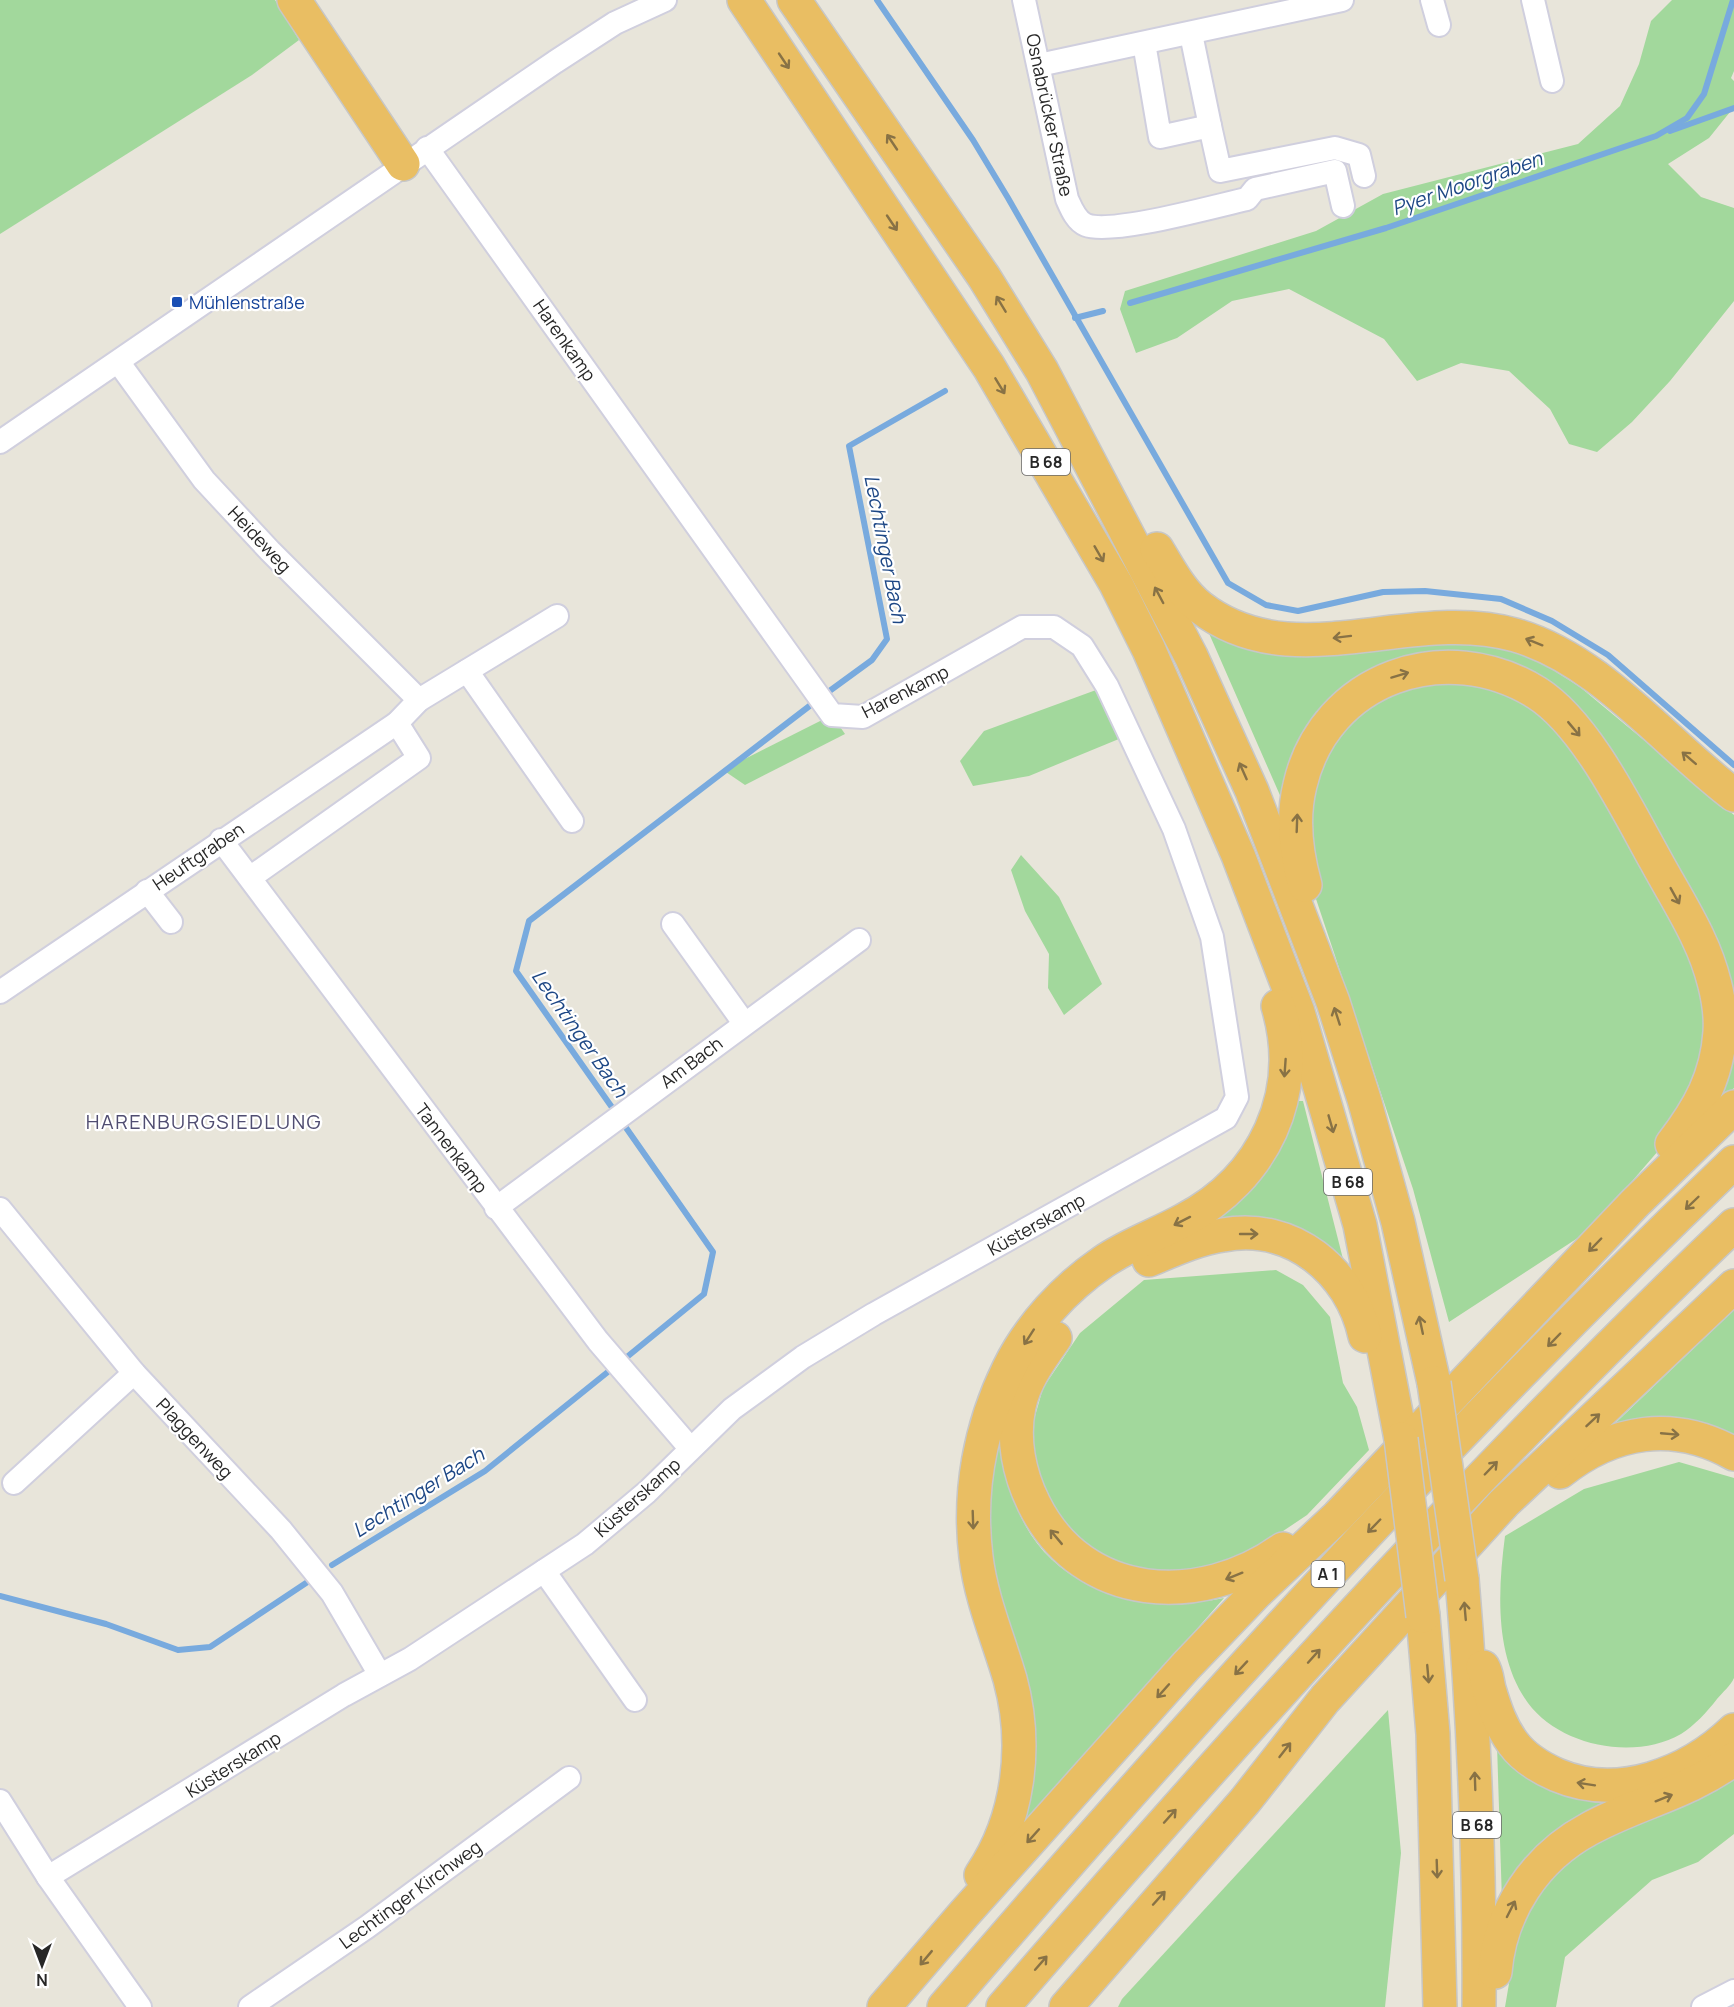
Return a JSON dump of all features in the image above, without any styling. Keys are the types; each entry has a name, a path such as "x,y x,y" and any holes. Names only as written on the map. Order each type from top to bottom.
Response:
{"highway":[{"path":"294,0 415,156"},
{"name":"B 68","path":"794,0 984,277 1042,371 1191,656 1252,791 1304,922 1367,1110 1398,1222 1434,1383 1462,1579 1468,1644 1480,1904 1479,2007"},
{"name":"B 68","path":"747,6 989,367 1116,585 1149,650 1234,844 1298,1012 1360,1225 1399,1430 1423,1616 1433,1734 1440,2007"},
{"path":"1042,371 1067,392 1181,586 1200,606 1228,625 1259,637 1294,640 1330,639 1435,626 1477,627 1516,635 1557,652 1594,676 1734,795"},
{"path":"1304,922 1306,889 1297,856 1296,824 1299,785 1311,751 1331,720 1354,697 1385,680 1424,668 1464,667 1504,676 1539,694 1574,727 1605,770 1699,938 1715,990 1720,1030 1714,1070 1698,1110 1635,1203"},
{"path":"964,1914 971,1890 991,1860 1005,1829 1015,1796 1019,1758 1018,1720 1010,1681 982,1593 972,1515 977,1465 988,1417 1010,1366 1037,1325 1064,1294 1100,1264 1133,1242 1184,1220 1214,1202 1244,1175 1263,1149 1281,1104 1287,1063 1282,1019 1270,978 1274,949"},
{"path":"884,2007 1186,1666 1255,1594 1338,1516 1635,1203 1734,1107"},
{"name":"A 1","path":"944,2007 1118,1805 1329,1573 1569,1325 1734,1162"},
{"name":"A 1","path":"1003,2007 1170,1816 1361,1604 1581,1375 1734,1225"},
{"path":"1338,1516 1310,1526 1261,1565 1224,1580 1191,1587 1156,1588 1122,1581 1111,1576 1091,1566 1064,1547 1043,1522 1026,1488 1016,1447 1018,1416 1019,1406 1034,1367 1062,1329 1102,1288 1144,1262 1189,1243 1216,1236 1258,1233 1292,1243 1323,1260 1347,1288 1362,1320 1380,1404 1399,1430"},
{"path":"1066,2007 1120,1942 1245,1801 1325,1700 1504,1503 1734,1286"},
{"path":"1504,1503 1526,1498 1578,1457 1631,1436 1661,1433 1691,1436 1715,1443 1734,1454"},
{"path":"1468,1644 1486,1672 1496,1715 1514,1744 1540,1768 1573,1782 1602,1787 1632,1785 1652,1779 1696,1758 1734,1730"},
{"path":"1493,2007 1497,1951 1505,1921 1520,1892 1540,1867 1565,1844 1590,1828 1684,1790 1734,1759"},
{"path":"1089,2007 1120,1942"}],"street":[{"path":"0,442 119,363 415,156 615,23 665,0"},
{"name":"Osnabrücker Straße","path":"1024,0 1067,199 1074,215 1085,225 1108,228 1247,199 1255,189 1335,171 1343,206"},
{"path":"1039,65 1342,0"},
{"path":"1432,0 1439,25"},
{"path":"1533,0 1552,81"},
{"path":"1191,34 1220,171 1335,148 1359,155 1364,176"},
{"path":"1144,43 1160,137 1209,126"},
{"name":"Harenkamp","path":"415,156 832,715 863,717 1022,627 1054,627 1082,646 1131,734 1174,829 1212,937 1237,1097 1226,1118"},
{"name":"Heideweg","path":"119,363 204,480 270,551 419,700"},
{"name":"Heuftgraben","path":"0,992 221,840 397,723 419,700 557,616"},
{"path":"467,671 572,821"},
{"path":"251,876 419,758 397,723"},
{"name":"Tannenkamp","path":"221,840 251,876 496,1208 598,1341 690,1448"},
{"path":"147,891 171,922"},
{"path":"672,924 744,1023"},
{"name":"Am Bach","path":"496,1208 859,940"},
{"name":"Küsterskamp","path":"48,1877 410,1659 585,1544 647,1492 732,1409 803,1357 874,1314 1226,1118"},
{"name":"Plaggenweg","path":"0,1209 134,1373 281,1530 332,1593 380,1675"},
{"path":"14,1483 134,1373"},
{"path":"544,1571 635,1700"},
{"name":"Lechtinger Kirchweg","path":"250,2007 367,1927 569,1778"},
{"path":"0,1801 48,1877 140,2007"},
{"path":"1703,2007 1734,1991"}],"green space":[{"path":"0,0 275,0 299,40 252,75 0,234"},
{"path":"1672,0 1734,0 1734,71 1731,78 1734,81 1734,107 1709,138 1668,164 1701,197 1734,208 1734,301 1670,381 1632,422 1597,452 1569,444 1550,409 1509,371 1461,363 1417,381 1384,339 1289,289 1232,301 1177,338 1136,353 1120,309 1125,291 1316,231 1383,194 1578,144 1620,106 1639,64 1651,21"},
{"path":"1204,622 1446,637 1528,654 1580,687 1734,815 1734,1088 1714,1107 1729,1011 1533,680 1391,667 1286,809"},
{"path":"1450,678 1493,688 1533,706 1567,741 1635,848 1701,973 1711,1024 1703,1077 1671,1136 1590,1230 1449,1322 1413,1189 1306,869 1303,807 1340,722 1378,697"},
{"path":"1107,686 1131,734 1029,776 973,786 960,761 984,731"},
{"path":"832,715 845,734 745,785 723,770"},
{"path":"1021,855 1059,897 1102,984 1064,1015 1048,988 1049,954 1025,911 1011,870"},
{"path":"1295,1101 1303,1101 1343,1259 1336,1261 1172,1238 1244,1192 1278,1152"},
{"path":"1276,1270 1303,1285 1330,1317 1343,1383 1357,1407 1369,1450 1307,1515 1231,1566 1172,1575 1119,1568 1066,1533 1040,1490 1028,1441 1043,1388 1080,1333 1144,1280"},
{"path":"1734,1310 1734,1444 1606,1432"},
{"path":"1004,1413 1008,1468 1014,1499 1028,1530 1047,1555 1071,1575 1099,1589 1129,1598 1160,1602 1192,1602 1224,1598 1011,1841 997,1591 987,1514 992,1468"},
{"path":"1679,1462 1734,1478 1734,1678 1695,1723 1681,1734 1662,1742 1642,1747 1620,1747 1599,1745 1578,1739 1542,1718 1528,1703 1509,1665 1504,1644 1500,1600 1505,1536 1584,1489"},
{"path":"1388,1710 1401,1853 1385,2007 1118,2007 1122,1999"},
{"path":"1497,1745 1628,1798 1502,1902"},
{"path":"1734,1769 1734,1834 1698,1862 1652,1880 1565,1957 1556,2007 1505,2007 1519,1925 1527,1907 1574,1852"}],"waterway":[{"path":"877,0 973,140 1008,198 1228,583 1266,605 1298,611 1383,592 1425,591 1501,599 1552,621 1608,655 1734,765"},
{"name":"Pyer Moorgraben","path":"1130,303 1386,228 1656,136 1687,118 1704,94 1733,0"},
{"path":"1670,131 1734,108"},
{"name":"Pyer Moorgraben","path":"1075,318 1103,311"},
{"name":"Lechtinger Bach","path":"824,695 872,660 887,639 849,446 945,391"},
{"name":"Lechtinger Bach","path":"616,1113 516,971 529,921 816,701"},
{"name":"Lechtinger Bach","path":"622,1122 713,1252 704,1294 622,1361"},
{"name":"Lechtinger Bach","path":"332,1565 485,1471 614,1367"},
{"name":"Lechtinger Bach","path":"0,1596 106,1624 178,1650 210,1647 309,1581"}],"place":[{"name":"Mühlenstraße","path":"177,302"}],"district":[{"name":"HARENBURGSIEDLUNG","path":"204,1121"}]}
